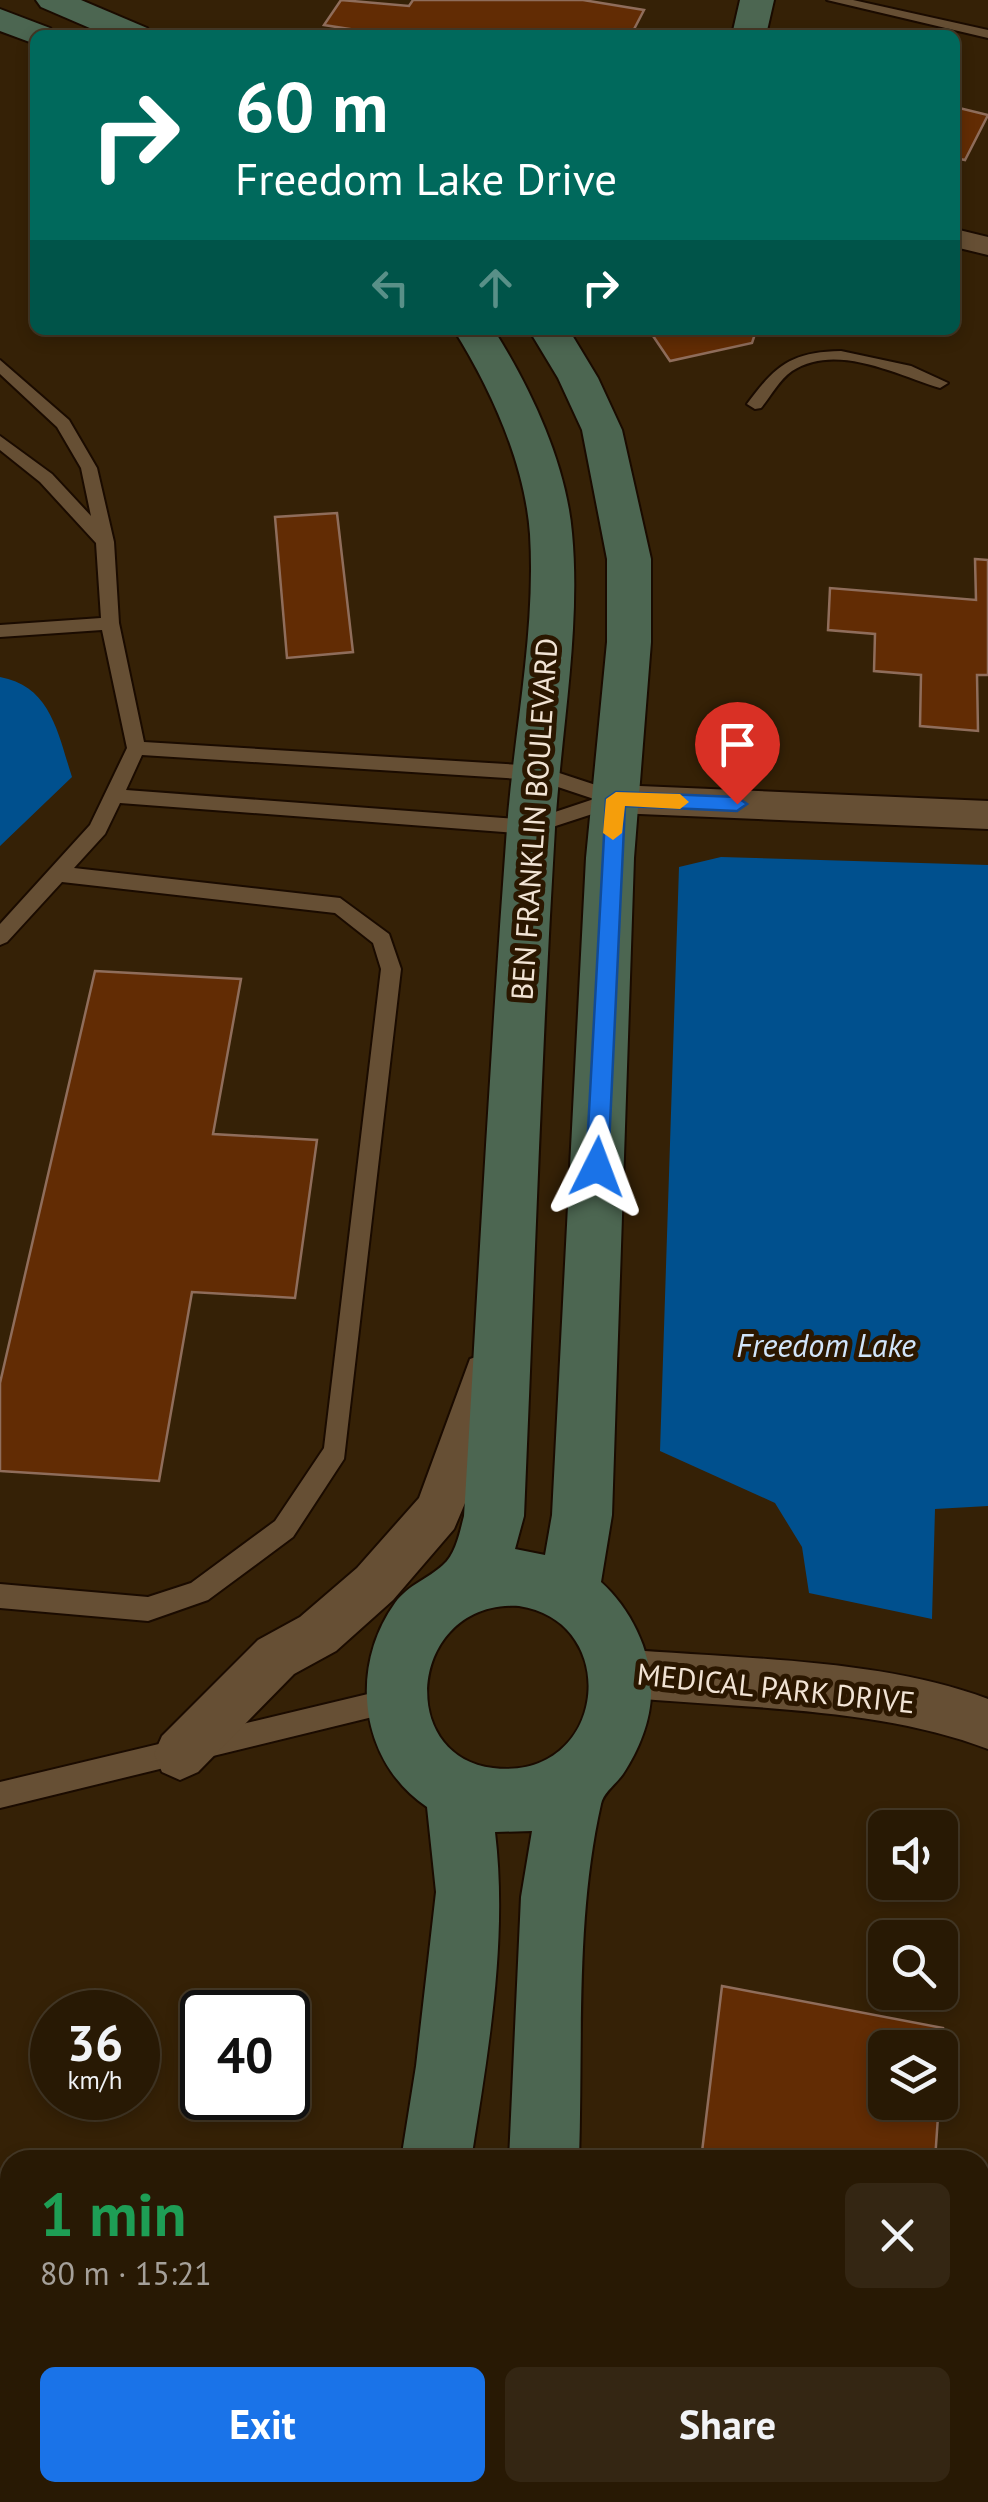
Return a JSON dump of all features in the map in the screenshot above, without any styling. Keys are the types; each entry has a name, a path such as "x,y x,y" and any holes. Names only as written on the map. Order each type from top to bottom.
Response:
{"street":[{"path":"54,0 123,30"},
{"path":"749,30 758,0"},
{"path":"0,19 30,32"},
{"path":"960,239 988,246"},
{"name":"BEN FRANKLIN BOULEVARD","path":"464,1587 483,1554 494,1516 531,827 549,657 552,531 523,427 495,364 477,335"},
{"path":"551,335 578,378 602,430 629,560 629,642 616,799 582,1515 568,1594"},
{"path":"616,799 988,815"},
{"name":"BEN FRANKLIN BOULEVARD","path":"180,1754 276,1657 318,1634 374,1584 437,1513 464,1449 502,1324"},
{"path":"517,1578 568,1594 593,1615 611,1642 622,1673 621,1704 612,1734 596,1760 572,1782 545,1794 516,1800 486,1798 458,1790 426,1768 403,1736 393,1700 395,1665 410,1632 433,1605 464,1587 517,1578"},
{"name":"MEDICAL PARK DRIVE","path":"622,1673 902,1698 949,1709 988,1724"},
{"path":"544,2150 554,1897 572,1782"},
{"path":"438,2150 451,2066 469,1892 458,1790"}],"lane":[{"path":"834,0 988,34"},
{"path":"755,404 787,366 836,355 908,368 940,383"},
{"path":"0,365 62,424 79,446 97,494 110,623 136,748 98,829 0,937"},
{"path":"0,440 46,478 104,542"},
{"path":"0,631 110,623"},
{"path":"136,748 538,774 616,799"},
{"path":"114,796 531,827 616,799"},
{"path":"0,1596 148,1609 199,1592 284,1530 336,1451 391,969 382,939 340,906 60,874"},
{"path":"0,1796 393,1700"}],"water":[{"path":"0,677 31,690 42,701 57,729 72,777 0,846"},
{"name":"Freedom Lake","path":"721,857 988,865 988,1506 935,1509 932,1619 809,1593 802,1547 775,1503 660,1451 679,867"}],"building":[{"path":"341,0 409,6 413,0 583,0 644,10 634,30 356,30 324,25"},
{"path":"960,108 988,115 965,160 960,159"},
{"path":"652,335 755,335 752,343 670,361"},
{"path":"337,513 353,652 287,658 275,517"},
{"path":"975,559 988,560 988,675 977,675 978,731 920,726 921,675 874,671 875,634 828,630 830,588 976,600"},
{"path":"95,971 241,979 213,1134 317,1140 295,1298 192,1292 159,1481 0,1471 0,1383"},
{"path":"722,1986 943,2028 868,2030 868,2120 938,2120 936,2150 702,2150"}],"slow traffic":[{"path":"613,833 616,799 680,802"}],"route":[{"path":"597,1167 616,799 737,804"}]}
